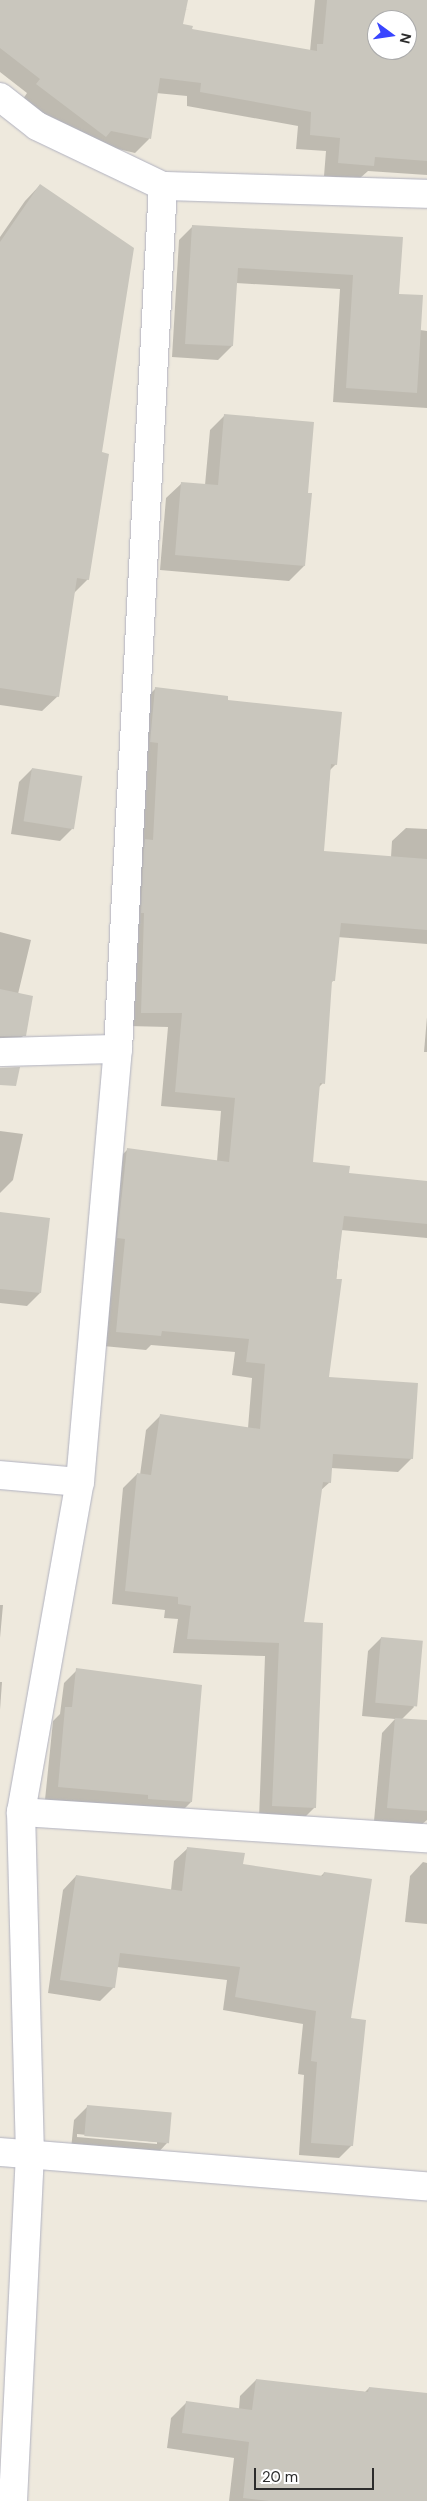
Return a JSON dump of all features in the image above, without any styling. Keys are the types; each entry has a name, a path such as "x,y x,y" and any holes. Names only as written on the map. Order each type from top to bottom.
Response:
{"street":[{"path":"0,97 37,126 163,186 427,194"},
{"path":"13,2501 30,2155 21,1812 80,1482 118,1049 163,186"},
{"path":"0,1052 118,1049"},
{"path":"0,1475 80,1482"},
{"path":"21,1812 427,1838"},
{"path":"0,2152 427,2186"}],"building":[{"path":"0,0 188,0 183,24 193,26 192,29 317,51 317,44 323,44 327,0 427,0 427,161 375,157 374,166 338,163 340,138 310,135 311,112 200,92 201,83 160,78 151,139 111,131 106,137 36,84 40,79 0,48"},
{"path":"40,184 134,248 102,452 109,454 89,580 77,578 59,697 0,688 0,242"},
{"path":"192,225 403,237 399,294 423,295 417,393 346,388 353,275 238,268 233,346 185,344"},
{"path":"224,414 314,422 308,493 312,493 305,566 175,555 181,482 218,485"},
{"path":"155,687 228,696 228,700 342,712 337,765 331,764 324,851 427,859 427,930 341,923 335,981 332,981 325,1084 320,1083 313,1162 350,1166 349,1173 427,1181 427,1224 344,1216 336,1279 342,1279 329,1377 418,1383 413,1459 333,1454 331,1483 323,1482 304,1622 323,1623 316,1808 272,1806 279,1643 187,1639 191,1606 178,1604 178,1597 125,1591 137,1473 151,1475 160,1414 260,1429 265,1364 246,1362 249,1339 162,1331 161,1336 116,1332 125,1239 117,1238 127,1148 229,1162 235,1098 175,1092 182,1013 141,1013 144,913 141,913 144,850 145,839 153,840 158,743 150,742"},
{"path":"32,768 82,776 74,829 24,821"},
{"path":"0,989 33,996 26,1036 0,1036"},
{"path":"20,1067 16,1086 0,1085 0,1068"},
{"path":"0,1212 50,1218 41,1293 0,1289"},
{"path":"381,1637 423,1641 417,1706 375,1703"},
{"path":"76,1668 202,1685 192,1802 148,1799 148,1795 58,1787 65,1707 72,1707"},
{"path":"395,1718 427,1720 427,1811 387,1808"},
{"path":"187,1847 245,1853 243,1864 323,1876 324,1872 372,1879 351,2018 366,2020 353,2146 311,2143 317,2062 311,2061 316,2011 235,1997 240,1967 120,1953 115,1988 60,1980 76,1875 182,1891"},
{"path":"87,2105 172,2112 169,2143 84,2136"},
{"path":"256,2379 368,2392 369,2387 427,2393 427,2501 269,2501 243,2498 249,2442 182,2433 186,2401 252,2410"}]}
